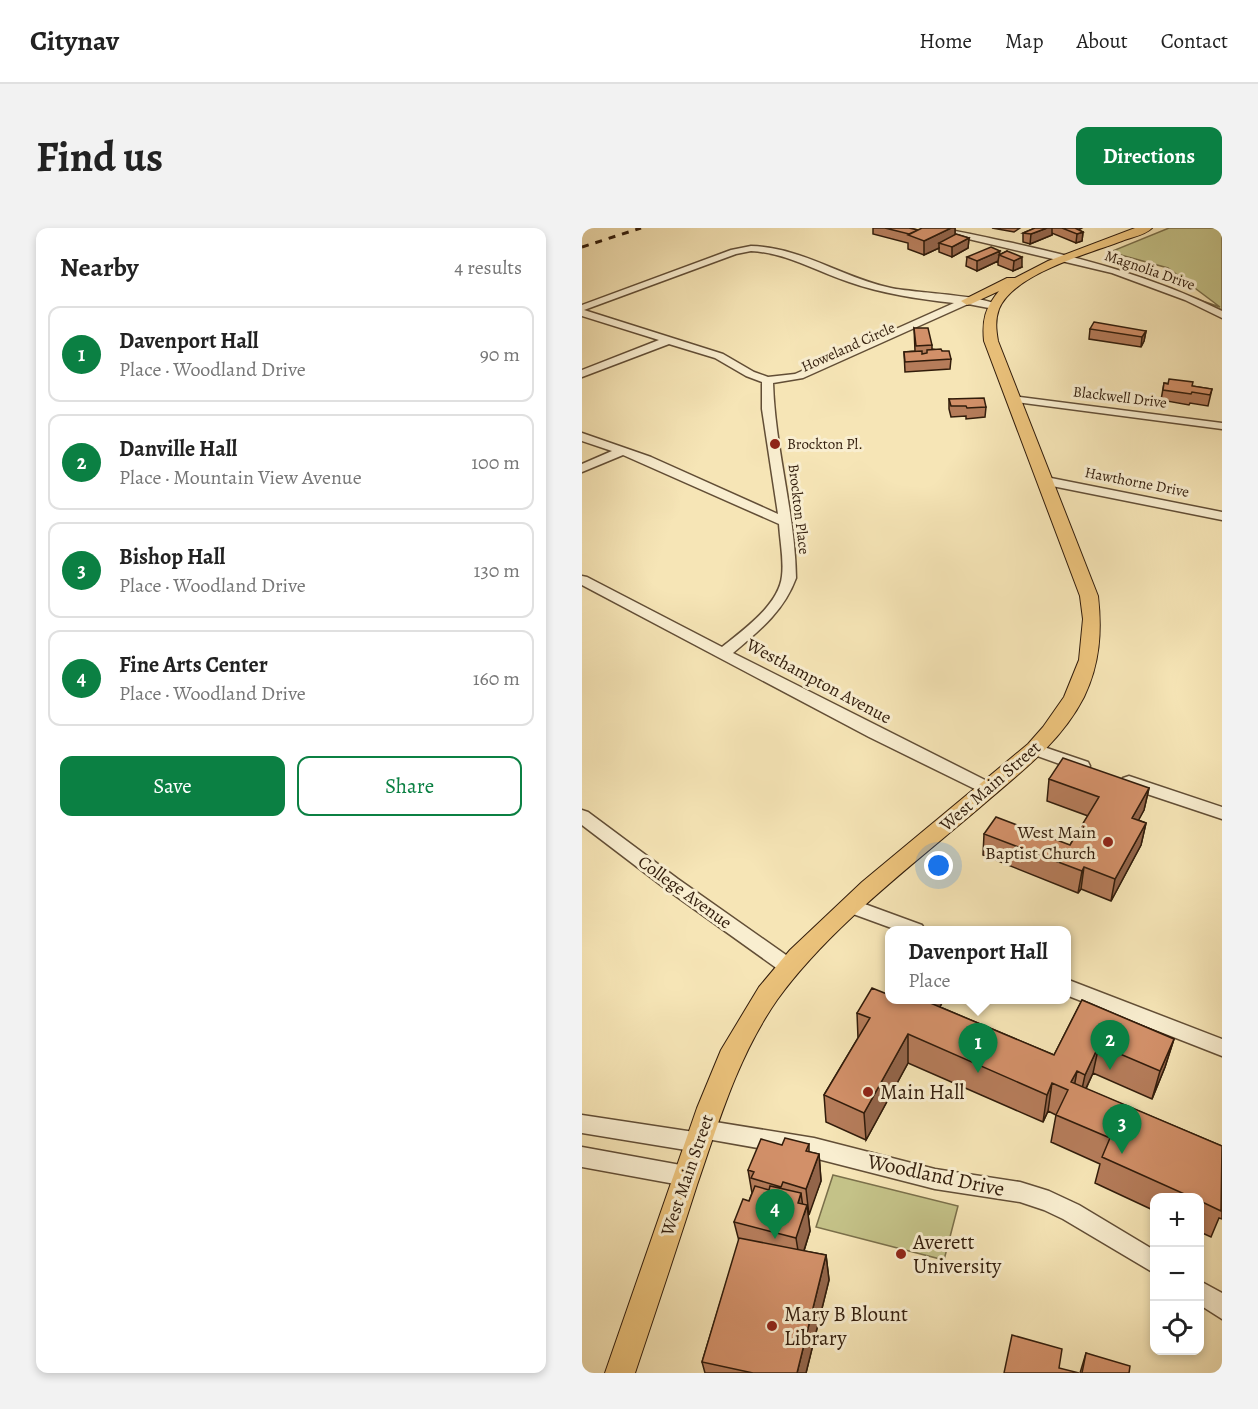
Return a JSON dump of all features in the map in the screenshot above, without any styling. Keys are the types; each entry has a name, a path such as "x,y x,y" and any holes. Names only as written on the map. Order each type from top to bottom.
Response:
{"main road":[{"path":"967,301 1146,228"},
{"path":"994,306 1009,288 1037,271"},
{"name":"West Main Street","path":"620,1373 700,1136 730,1058 745,1028 789,967 851,906 1050,734 1076,695 1090,657 1093,636 1089,596 988,331 988,319 994,306"}],"street":[{"name":"Magnolia Drive","path":"926,228 1066,259 1164,287 1222,315"},
{"path":"582,299 604,295 727,252 757,248 793,252 877,284 927,297 994,306"},
{"path":"582,308 604,295"},
{"name":"Howeland Circle","path":"582,313 719,356 767,384 790,379 933,314 950,310 967,301"},
{"name":"Howeland Circle","path":"587,324 721,367 746,382 800,385 944,320 950,310"},
{"path":"587,324 606,321"},
{"path":"582,374 669,340"},
{"path":"868,344 880,349"},
{"name":"Brockton Place","path":"724,653 765,619 785,589 789,562 781,484 768,409 767,384"},
{"name":"Blackwell Drive","path":"1013,399 1222,426"},
{"path":"582,437 623,451 784,522"},
{"path":"582,468 623,451"},
{"name":"Hawthorne Drive","path":"1046,481 1222,516"},
{"name":"Westhampton Avenue","path":"582,580 875,733 987,788"},
{"path":"1035,749 1222,813"},
{"name":"College Avenue","path":"582,816 672,884 789,967"},
{"path":"851,906 905,926"},
{"path":"1071,989 1222,1048"},
{"name":"Woodland Drive","path":"582,1124 814,1148 935,1179 1029,1195 1071,1212 1150,1259"},
{"path":"582,1157 686,1176"},
{"path":"1204,1295 1222,1307"}],"shaded area":[{"path":"1169,228 1222,228 1222,315 1147,282 1220,307 1168,268 1110,252"},
{"path":"833,1175 958,1206 944,1260 816,1227"}],"building":[{"path":"885,228 909,228 918,230 909,234"},
{"path":"922,228 951,228 924,241 908,235"},
{"path":"1035,228 1047,228 1031,234 1023,233"},
{"path":"1062,228 1075,228 1083,232 1077,234"},
{"path":"956,234 969,238 952,247 939,243"},
{"path":"991,247 1000,251 977,261 967,257"},
{"path":"1007,251 1022,257 1014,261 999,255"},
{"path":"1094,322 1146,331 1142,337 1090,329"},
{"path":"914,328 928,328 932,345 916,346"},
{"path":"927,350 949,351 951,359 905,362 904,352 922,351 922,354 927,353"},
{"path":"1169,379 1193,382 1192,386 1212,389 1210,395 1163,390 1164,383 1168,384"},
{"path":"984,398 986,407 967,408 966,406 951,406 949,399"},
{"path":"1063,758 1149,788 1132,818 1146,823 1115,879 1084,867 1082,871 984,834 996,817 1070,845 1099,797 1049,779"},
{"path":"872,988 885,993 885,1004 933,1004 1054,1055 1082,1000 1174,1039 1160,1071 1099,1045 1085,1075 1077,1071 1071,1082 1222,1146 1221,1211 1204,1203 1204,1193 1182,1193 1102,1157 1110,1138 1056,1115 1068,1090 1052,1083 1047,1095 908,1034 864,1113 824,1095 870,1018 857,1013"},
{"path":"785,1138 809,1144 806,1151 819,1154 806,1189 783,1182 781,1187 751,1178 754,1172 748,1170 761,1139 782,1145"},
{"path":"755,1186 769,1190 770,1186 801,1193 798,1203 807,1205 796,1238 734,1222 743,1199 749,1201"},
{"name":"Mary B Blount Library","path":"739,1238 826,1255 797,1373 753,1373 702,1362"},
{"path":"1012,1335 1062,1349 1059,1368 1079,1373 1004,1373"},
{"path":"1086,1353 1130,1366 1129,1373 1082,1373"}],"railway":[{"path":"582,247 641,228"}],"place":[{"name":"Brockton Pl.","path":"775,444"},
{"name":"West Main Baptist Church","path":"1108,842"},
{"name":"Danville Hall","path":"1110,1070"},
{"name":"Davenport Hall","path":"978,1073"},
{"name":"Main Hall","path":"868,1092"},
{"name":"Bishop Hall","path":"1122,1154"},
{"name":"Fine Arts Center","path":"775,1239"},
{"name":"Averett University","path":"901,1254"},
{"name":"Mary B Blount Library","path":"772,1326"}]}
